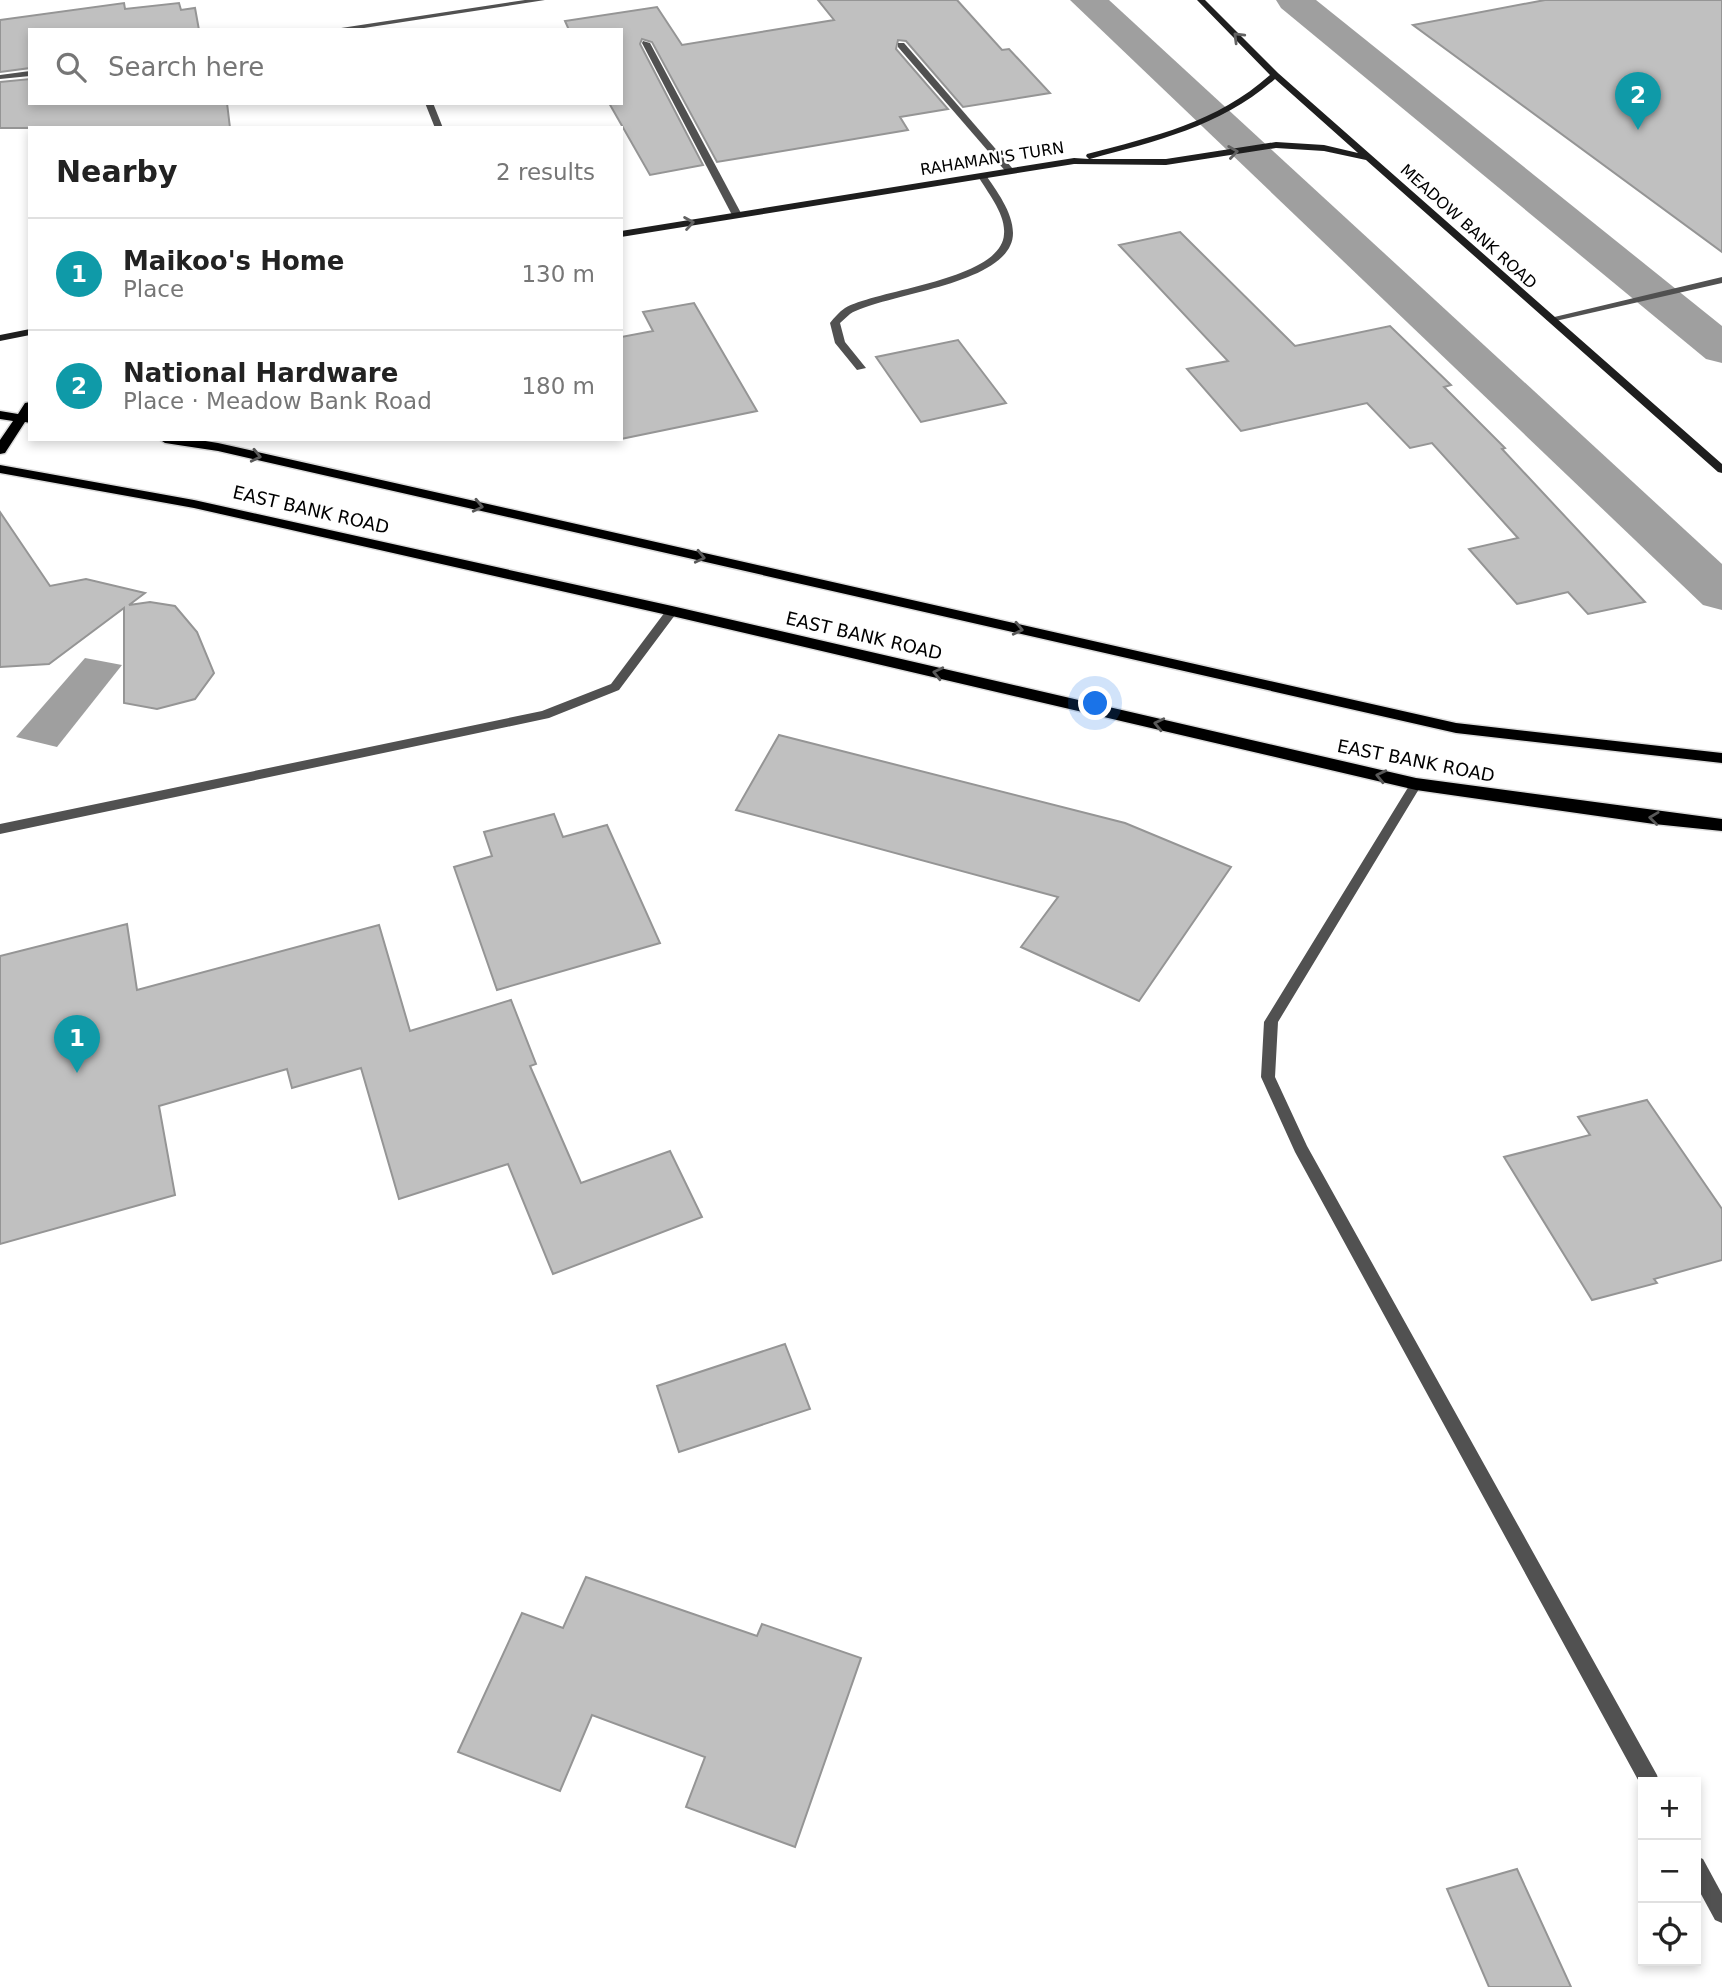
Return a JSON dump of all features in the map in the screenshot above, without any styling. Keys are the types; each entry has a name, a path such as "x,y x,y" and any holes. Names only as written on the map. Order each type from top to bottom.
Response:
{"main road":[{"name":"MEADOW BANK ROAD","path":"1200,0 1275,75 1722,470"},
{"path":"1074,161 1210,121 1257,93 1275,75"},
{"name":"RAHAMAN'S TURN","path":"623,234 1074,161 1166,162 1276,145 1324,148 1369,158"},
{"path":"0,338 28,332"},
{"path":"0,415 27,414"},
{"path":"0,450 27,414"},
{"path":"177,441 232,450 1456,728 1722,758"},
{"name":"EAST BANK ROAD","path":"0,469 194,504 672,611 1416,784 1722,825"}],"street":[{"path":"358,28 398,25 541,0"},
{"path":"646,43 737,215"},
{"path":"901,45 1010,172"},
{"path":"0,77 28,73"},
{"path":"430,105 438,126"},
{"path":"860,368 840,343 835,323 848,310 934,285 988,265 1005,252 1010,236 1005,214 982,176"},
{"path":"1551,319 1722,280"},
{"path":"0,829 545,715 615,687 672,611"},
{"path":"1416,784 1271,1022 1268,1077 1300,1148 1647,1777"},
{"path":"1701,1875 1722,1913"}],"shaded area":[{"path":"85,658 122,665 57,747 16,737"}],"building":[{"path":"818,0 957,0 1002,50 1009,49 1050,93 963,107 906,41 898,40 896,49 948,109 900,117 908,130 717,162 652,42 642,39 640,44 703,165 650,175 610,105 623,105 623,28 568,28 565,21 657,7 682,45 834,20"},
{"path":"1545,0 1722,0 1722,252 1413,25"},
{"path":"124,3 125,9 179,3 181,10 195,8 199,28 28,28 28,68 0,72 0,20"},
{"path":"28,79 28,105 227,105 230,126 0,128 0,82"},
{"path":"1180,232 1295,346 1390,326 1451,385 1444,387 1505,448 1502,449 1645,602 1588,614 1568,592 1517,604 1469,549 1518,538 1432,443 1410,448 1367,403 1241,431 1187,369 1228,361 1119,245"},
{"path":"694,303 757,411 623,439 623,337 653,331 643,312"},
{"path":"958,340 1006,403 921,422 876,357"},
{"path":"0,512 50,586 86,579 145,593 129,605 150,602 175,606 197,632 214,673 195,699 157,709 124,703 124,608 49,664 0,667"},
{"path":"779,735 1125,823 1231,867 1139,1001 1021,947 1058,897 736,810"},
{"path":"554,814 563,837 607,825 660,943 497,990 454,867 492,856 484,832"},
{"path":"127,924 137,990 379,925 410,1031 511,1000 536,1064 530,1066 581,1183 670,1151 702,1217 553,1274 508,1164 399,1199 361,1068 292,1088 287,1069 159,1106 175,1195 0,1244 0,956"},
{"path":"1647,1100 1722,1209 1722,1260 1654,1279 1657,1283 1592,1300 1504,1157 1590,1135 1578,1117"},
{"path":"785,1344 810,1409 679,1452 657,1386"},
{"path":"586,1577 757,1636 762,1624 861,1658 795,1847 686,1807 705,1757 592,1715 560,1791 458,1752 522,1613 563,1628"},
{"path":"1517,1869 1571,1987 1489,1987 1447,1889"}],"waterway":[{"path":"1088,0 1722,593"},
{"path":"1294,0 1722,349"}],"place":[{"name":"National Hardware","path":"1638,130"},
{"name":"Maikoo's Home","path":"77,1073"}]}
